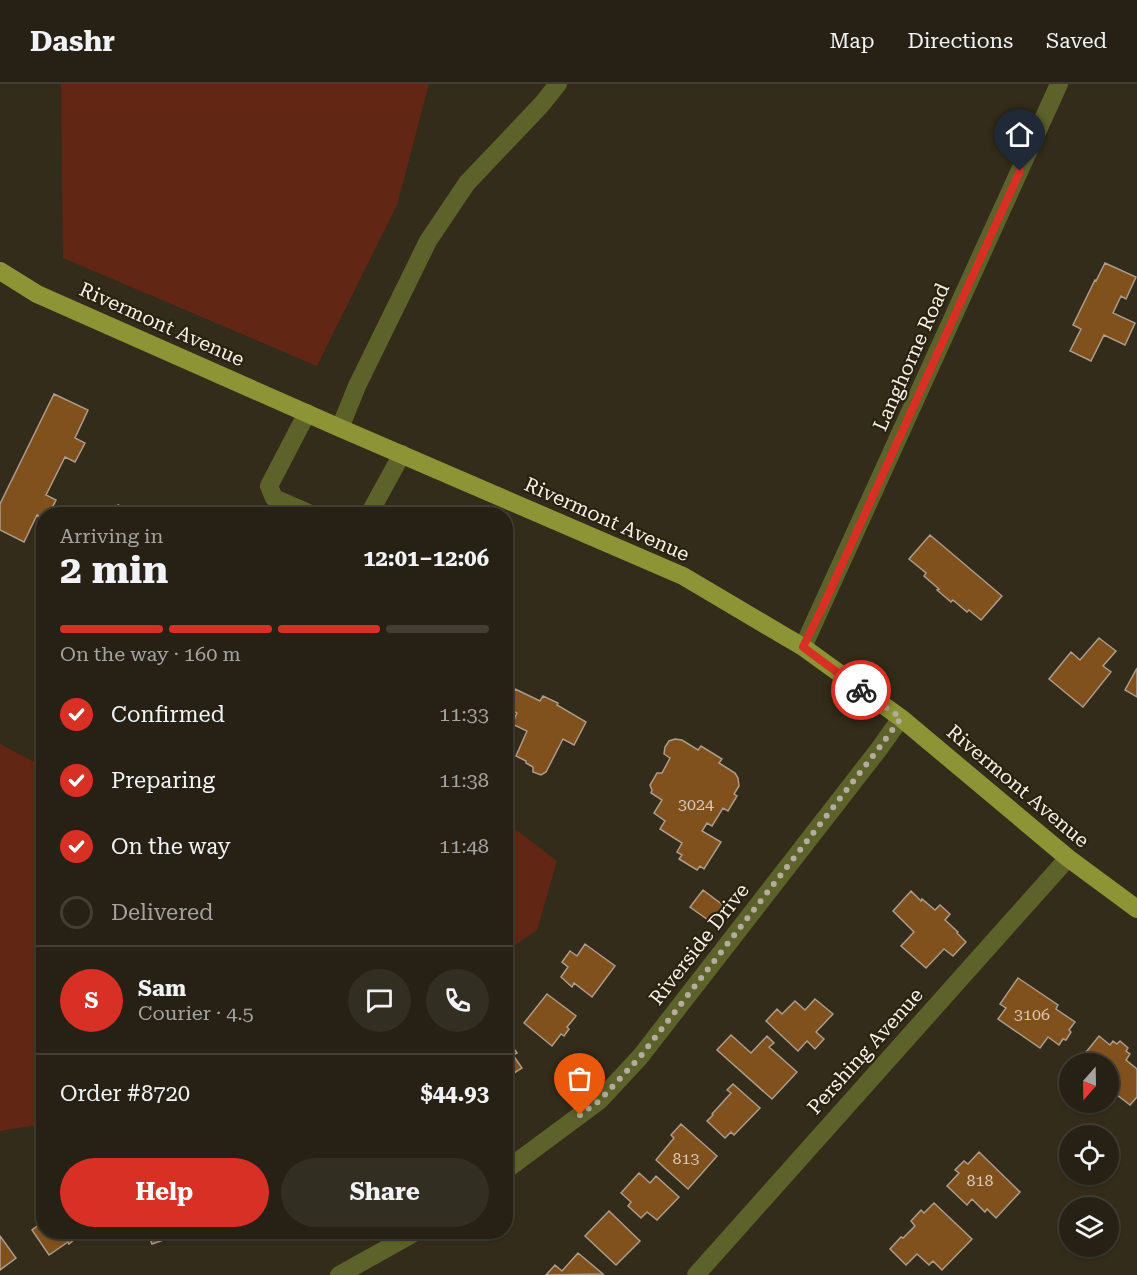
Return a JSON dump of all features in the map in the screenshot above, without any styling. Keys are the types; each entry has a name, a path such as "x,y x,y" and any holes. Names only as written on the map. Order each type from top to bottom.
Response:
{"main road":[{"name":"Rivermont Avenue","path":"0,271 37,294 682,576 803,647 901,718 1068,858 1137,909"}],"street":[{"path":"340,428 357,386 428,241 466,183 542,104 558,84"},
{"name":"Langhorne Road","path":"803,647 1059,84"},
{"path":"295,507 274,498 269,486 307,413"},
{"path":"373,507 402,454"},
{"name":"Riverside Drive","path":"513,1165 599,1101 640,1057 901,718"},
{"name":"Pershing Avenue","path":"696,1275 1068,858"},
{"path":"339,1275 403,1239"}],"shaded area":[{"path":"61,84 429,84 397,205 317,366 63,258"},
{"path":"0,744 36,763 36,1125 0,1131"},
{"path":"513,827 557,861 537,930 513,946"}],"building":[{"path":"1105,263 1136,277 1126,299 1121,296 1113,313 1135,323 1125,345 1104,335 1091,361 1070,351 1081,329 1073,325"},
{"path":"54,394 88,410 75,438 85,443 75,462 65,457 46,495 56,500 52,507 36,507 36,517 24,542 0,530 0,504"},
{"path":"930,535 1002,596 981,620 953,600 951,602 924,576 926,573 909,559"},
{"path":"1099,638 1116,651 1103,666 1111,672 1083,707 1049,679 1071,652 1080,660"},
{"path":"1137,668 1137,697 1125,690"},
{"path":"515,689 540,701 543,696 586,722 574,745 563,739 546,772 541,775 533,772 533,767 516,756 527,731 513,724 517,713 513,711"},
{"path":"682,740 698,750 701,746 722,759 719,763 735,773 738,778 739,786 734,794 737,796 728,811 723,808 712,826 707,823 702,831 721,842 704,869 700,866 697,870 679,859 682,855 677,852 682,843 660,829 665,821 654,813 662,800 651,793 650,785 657,773 662,773 670,758 664,754 665,747 669,741"},
{"path":"703,890 724,906 711,922 690,907"},
{"path":"911,891 935,910 940,905 950,914 945,920 966,942 953,956 944,949 926,968 901,946 914,932 893,911"},
{"path":"585,944 615,966 592,997 574,983 572,987 561,977 568,967 562,962 570,951 577,956"},
{"path":"1018,978 1058,1005 1056,1009 1075,1022 1066,1040 1063,1039 1059,1045 1048,1037 1040,1048 998,1019 1006,1008 1000,1004"},
{"path":"547,994 576,1016 567,1027 569,1029 564,1036 561,1034 552,1046 524,1023"},
{"path":"815,999 833,1014 816,1032 824,1039 815,1049 807,1041 798,1051 766,1021 777,1009 782,1014 795,1001 805,1010"},
{"path":"731,1035 751,1053 767,1036 774,1043 769,1047 797,1072 772,1099 717,1050"},
{"path":"1099,1036 1110,1045 1113,1041 1117,1044 1120,1041 1128,1048 1126,1051 1130,1054 1126,1060 1137,1069 1137,1097 1130,1105 1119,1096 1119,1053 1085,1053"},
{"path":"513,1055 522,1068 513,1074"},
{"path":"733,1084 760,1108 734,1135 731,1132 725,1138 707,1121 731,1093 727,1090"},
{"path":"681,1124 717,1156 688,1189 656,1160 674,1138 671,1135"},
{"path":"979,1152 1020,1192 996,1218 987,1209 985,1212 972,1199 967,1205 947,1186 959,1173 955,1170 964,1161 968,1164"},
{"path":"639,1173 650,1183 656,1176 679,1197 657,1220 647,1212 641,1218 628,1206 631,1202 621,1193"},
{"path":"934,1203 972,1239 942,1270 933,1261 929,1265 917,1254 906,1265 890,1249 915,1226 911,1221 921,1210 924,1213"},
{"path":"609,1211 640,1241 616,1265 585,1236"},
{"path":"0,1236 16,1258 0,1270"},
{"path":"38,1239 75,1239 69,1244 68,1242 49,1255"},
{"path":"150,1239 166,1239 152,1244"},
{"path":"578,1253 603,1274 546,1275 555,1265 562,1271"}],"way so far":[{"path":"580,1115 599,1101 640,1057 901,718 861,690"}],"route":[{"path":"861,690 803,647 1020,171"}]}
